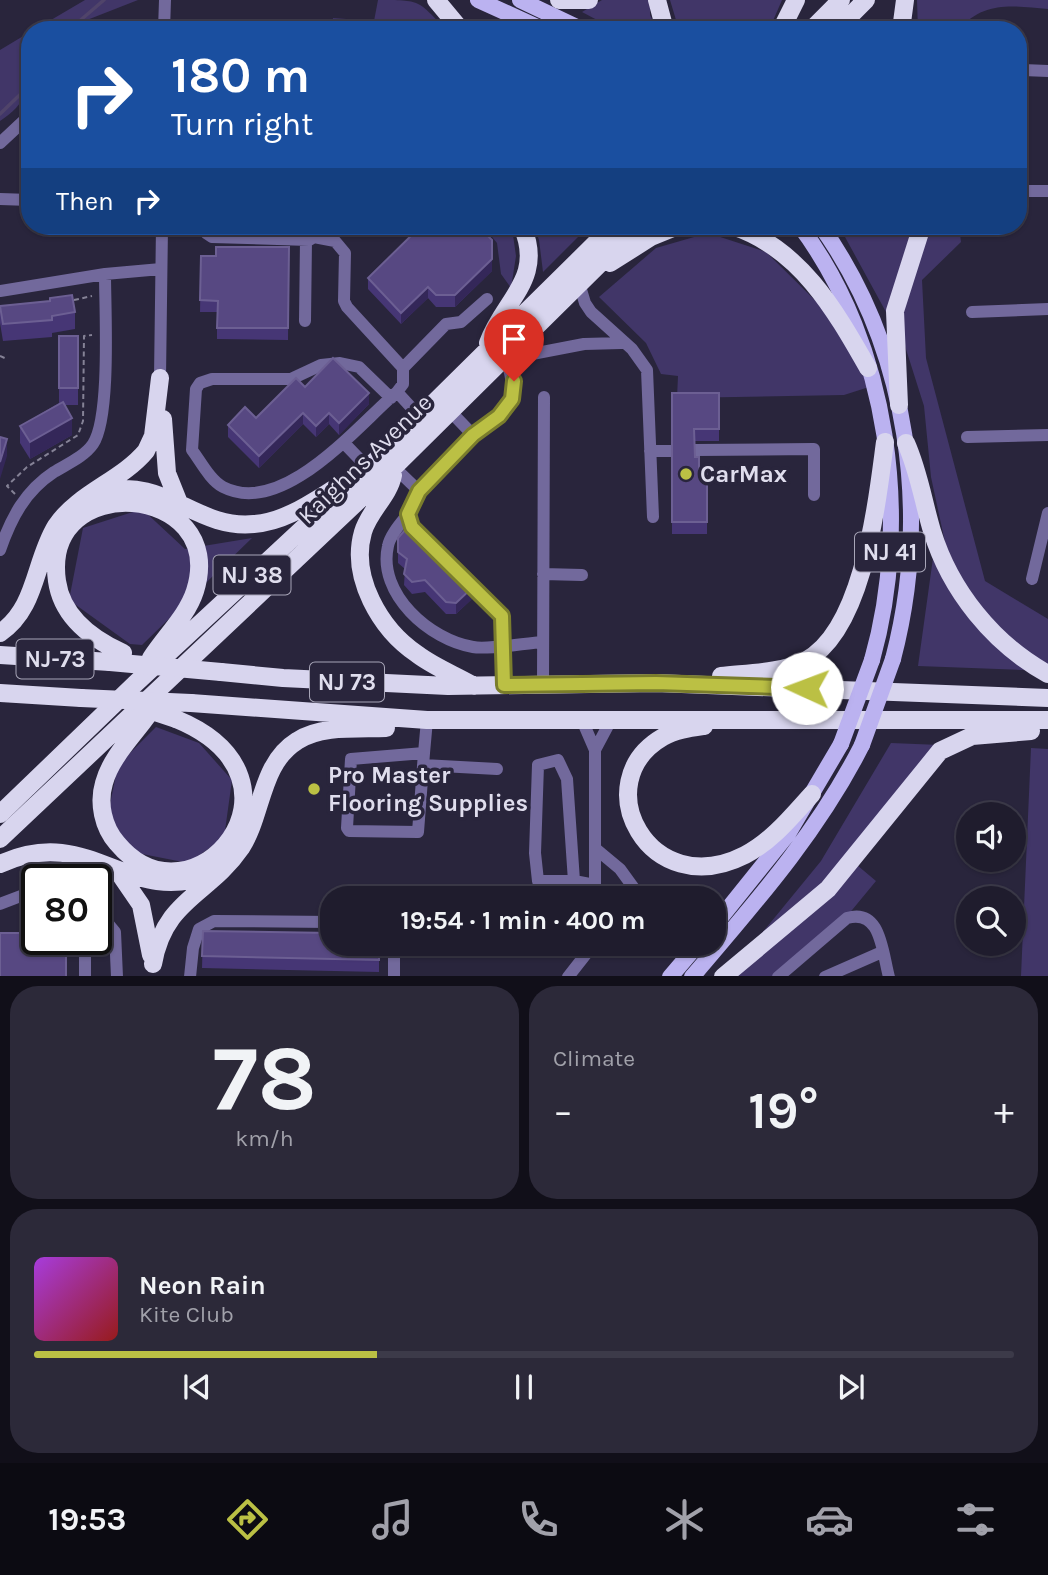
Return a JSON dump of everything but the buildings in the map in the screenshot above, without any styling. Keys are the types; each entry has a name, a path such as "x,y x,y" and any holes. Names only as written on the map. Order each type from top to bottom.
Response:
{"highway":[{"path":"436,0 454,21"},
{"path":"559,0 589,0"},
{"path":"657,0 663,21"},
{"path":"786,21 796,0"},
{"path":"820,21 841,0"},
{"path":"845,21 866,0"},
{"path":"902,21 905,0"},
{"path":"485,351 494,326 518,293 529,267 529,248 525,235"},
{"name":"Kaighns Avenue","path":"3,806 368,468 604,235"},
{"name":"Kaighns Avenue","path":"0,839 394,467 629,235"},
{"path":"581,281 656,235"},
{"path":"752,235 763,240 804,272 835,313 868,369"},
{"path":"899,405 895,311 919,235"},
{"path":"0,633 15,621 26,606 57,526 86,498 134,464 146,451 153,436 160,378"},
{"path":"160,378 166,465 179,503"},
{"path":"656,683 783,667 804,661 820,650 848,606 867,554 885,442"},
{"path":"906,443 920,474 936,544 956,584 996,634 1016,653 1048,674"},
{"path":"394,467 391,485 374,508 361,538 360,557 366,587 380,617 407,647 474,686"},
{"path":"86,498 130,488 154,492 220,521 264,523 300,509 368,468"},
{"path":"116,658 75,620 61,595 57,565 65,537 85,515 103,505 132,501 159,508 182,527 192,542 198,570 191,601 136,683"},
{"name":"NJ-73","path":"0,656 116,658"},
{"name":"NJ 73","path":"116,658 162,666 314,680 474,686 656,683 1048,698"},
{"path":"131,702 176,719 203,732 226,753 240,778 243,808 233,836 221,852 197,866 168,870 150,867 125,852 106,823 102,799 104,782 112,765 146,720 167,684"},
{"name":"NJ-73","path":"0,693 131,702"},
{"name":"NJ 73","path":"131,702 191,703 427,720 1048,720"},
{"path":"753,718 672,733 649,748 633,772 629,793 633,821 642,838 654,851 680,865 701,867 723,864 748,853 768,839 813,794"},
{"path":"152,970 158,939 169,918 219,871 244,842 272,769 296,741 321,731 398,727 427,720"},
{"path":"723,976 828,889 935,756 947,746 983,734 1048,731"},
{"path":"0,864 29,853 62,851 83,855 149,881 172,884 219,871"},
{"path":"117,870 141,905 152,970"}],"main road":[{"path":"478,0 524,21"},
{"path":"520,0 564,21"},
{"name":"NJ 41","path":"726,911 776,851 841,744 872,660 883,615 891,550 891,494 885,442 868,369 846,305 805,235"},
{"name":"NJ 41","path":"692,976 775,879 813,829 862,745 893,659 904,608 910,557 911,486 899,405 874,326 826,235"},
{"path":"670,976 688,956"}],"street":[{"path":"164,21 165,0"},
{"path":"1027,70 1048,71"},
{"path":"0,143 21,123"},
{"path":"1027,191 1048,191"},
{"path":"0,199 21,200"},
{"path":"160,378 162,235"},
{"path":"209,235 279,235"},
{"path":"305,321 312,235"},
{"path":"315,235 335,241 341,246 346,257 344,301 403,368 403,384 394,395 344,443 287,483 243,492 223,487 192,450 196,389 200,383 212,379 291,379 321,365 340,363 359,367 394,395 419,417"},
{"path":"0,290 105,274 161,269"},
{"path":"0,550 13,518 30,491 83,455 93,444 99,431 104,396 105,274"},
{"path":"581,281 585,303 621,343 632,349 647,370 653,517"},
{"path":"403,368 446,324 461,323 487,299"},
{"path":"972,312 1048,309"},
{"path":"543,642 476,648 448,640 400,601 391,585 388,546 419,491 473,435 499,416 512,399 514,381 510,352 532,354 584,344 621,343"},
{"path":"543,685 544,397"},
{"path":"450,411 473,435"},
{"path":"967,437 1048,435"},
{"path":"344,443 368,468"},
{"path":"695,450 814,449 814,495"},
{"path":"650,451 672,451"},
{"path":"394,467 419,491"},
{"path":"1031,579 1048,513"},
{"path":"408,514 412,527 502,616 504,685"},
{"path":"543,574 582,575"},
{"path":"427,720 423,759 418,832 355,831 346,828 351,758 423,759 497,769"},
{"path":"582,720 595,750 595,886"},
{"path":"595,750 611,720"},
{"path":"574,881 567,779 558,760 549,760 538,765 535,853 538,881 574,881 584,886"},
{"path":"596,849 620,869 632,886"},
{"path":"0,904 21,896"},
{"path":"778,976 847,918 859,914 870,918 876,928 889,976"},
{"path":"190,976 193,948 199,929 214,921 320,922"},
{"path":"112,929 115,932 117,976"},
{"path":"825,976 883,952"},
{"path":"85,955 85,976"},
{"path":"394,956 394,976"},
{"path":"568,976 584,956"}],"path":[{"path":"69,300 94,296"},
{"path":"9,504 15,493 8,486 27,467 72,441 82,428 84,336 95,335 95,326"},
{"path":"0,356 7,359"}],"shaded area":[{"path":"85,0 138,0 86,21 49,21"},
{"path":"378,0 403,0 424,7 438,21 374,21"},
{"path":"602,0 650,0 653,21 599,21 582,12"},
{"path":"670,0 782,0 773,21 676,21"},
{"path":"917,0 1048,0 1048,9 1000,7 989,9 967,21 918,21"},
{"path":"333,18 374,21 332,21"},
{"path":"21,37 21,101 0,121 0,50"},
{"path":"490,235 513,235 516,256 511,288 501,274 497,243"},
{"path":"537,235 580,235 543,272"},
{"path":"701,235 714,235 766,252 835,320 869,387 844,395 677,398 678,376 661,374 646,343 599,297 656,248"},
{"path":"844,235 910,235 886,312"},
{"path":"926,235 960,235 961,242 922,280 926,358 985,581 1048,619 1048,671 918,666 933,558 946,547 931,477 924,406 898,324"},
{"path":"142,509 185,549 252,538 142,645 130,644 69,600 83,528"},
{"path":"156,727 199,743 232,780 224,838 188,863 132,852 108,814 118,765"},
{"path":"891,743 940,745 851,860 876,881 843,921 786,976 727,976 821,861"},
{"path":"1031,748 1048,749 1048,976 1021,976 1022,956 1026,956 1026,862"}],"waterway":[{"path":"80,21 104,0"},
{"path":"0,114 21,94"}],"place":[{"name":"CarMax","path":"686,474"},
{"name":"Pro Master Flooring Supplies","path":"314,789"}],"route":[{"path":"514,381 512,399 499,416 473,435 419,491 408,514 412,527 502,616 505,631 504,685 656,683 807,688"}]}
